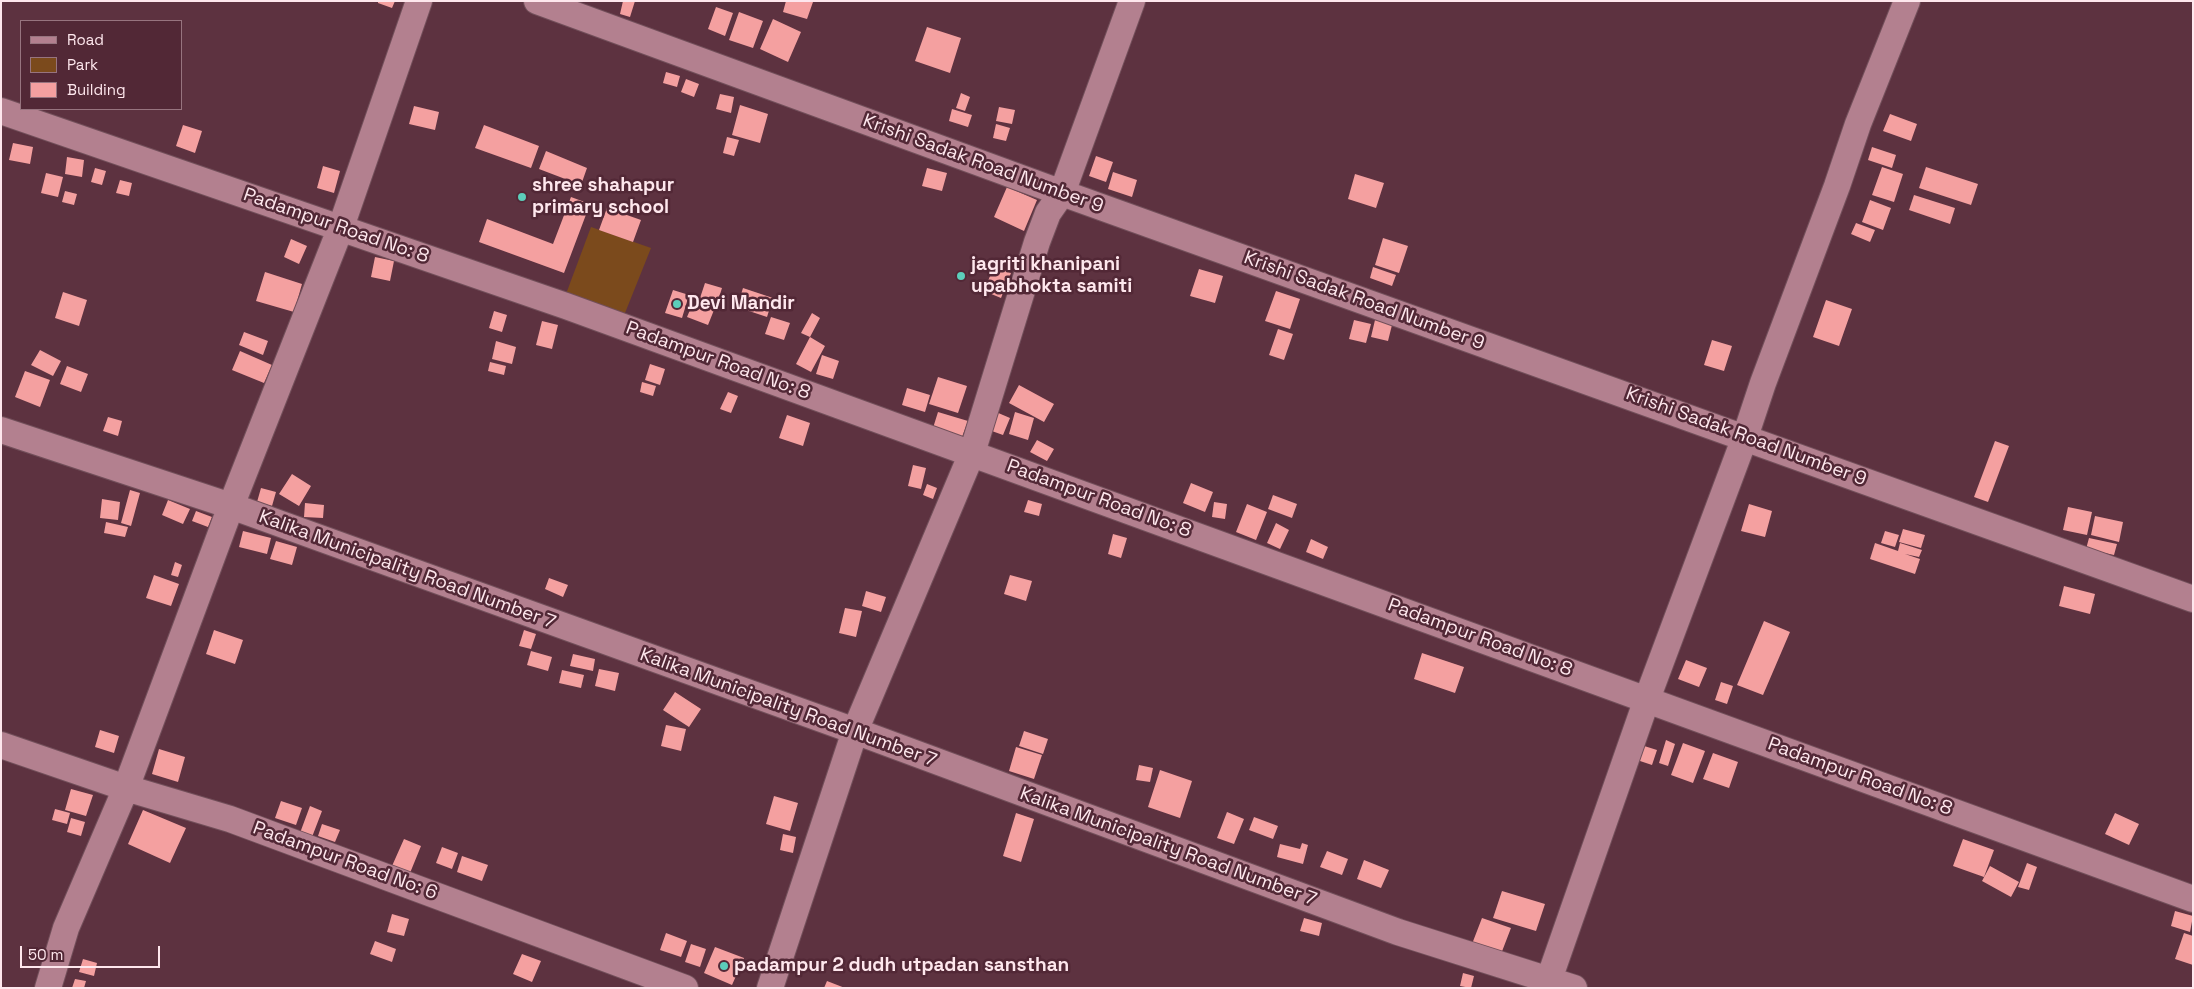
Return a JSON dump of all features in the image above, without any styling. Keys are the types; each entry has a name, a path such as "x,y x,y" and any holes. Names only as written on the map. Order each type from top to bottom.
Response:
{"street":[{"path":"48,988 66,928 126,788 231,506 341,228 419,1"},
{"name":"Krishi Sadak Road Number 9","path":"537,1 1062,193 2193,599"},
{"path":"770,988 854,731 972,453 1037,242 1048,213 1062,193 1132,1"},
{"path":"1547,983 1647,699 1745,437 1858,124 1907,1"},
{"name":"Padampur Road No: 8","path":"1,111 566,306 2193,898"},
{"name":"Kalika Municipality Road Number 7","path":"1,430 231,506 854,731 1398,932 1547,983 1574,988"},
{"name":"Padampur Road No: 6","path":"1,745 126,788 230,819 685,988"}],"green space":[{"path":"591,227 651,248 621,323 563,302"}],"building":[{"path":"378,1 395,1 392,8 378,3"},
{"path":"623,1 635,1 630,17 620,14"},
{"path":"786,1 813,2 807,19 783,12"},
{"path":"716,7 733,13 725,36 708,29"},
{"path":"739,12 763,21 753,48 729,40"},
{"path":"773,19 801,32 788,62 760,49"},
{"path":"927,27 961,38 950,73 915,61"},
{"path":"666,72 680,76 677,87 663,83"},
{"path":"686,79 699,84 694,97 681,92"},
{"path":"961,93 970,97 965,111 956,108"},
{"path":"720,94 734,97 731,113 716,109"},
{"path":"740,105 768,114 760,143 732,135"},
{"path":"414,106 439,112 435,130 409,124"},
{"path":"999,107 1015,110 1012,124 996,121"},
{"path":"952,109 972,115 968,127 949,121"},
{"path":"1890,114 1917,124 1911,141 1883,131"},
{"path":"996,124 1010,128 1006,141 993,138"},
{"path":"183,125 202,131 195,153 176,146"},
{"path":"484,125 539,146 531,168 475,148"},
{"path":"727,137 739,140 734,156 723,153"},
{"path":"13,143 33,147 30,164 9,160"},
{"path":"1872,147 1896,155 1892,168 1868,160"},
{"path":"546,151 587,168 581,185 539,169"},
{"path":"1096,156 1113,162 1106,182 1089,176"},
{"path":"67,157 84,160 82,177 65,174"},
{"path":"323,166 340,171 334,193 317,188"},
{"path":"1882,167 1903,174 1894,202 1872,195"},
{"path":"1926,167 1978,184 1971,205 1919,188"},
{"path":"95,168 106,171 102,185 91,182"},
{"path":"927,168 947,173 942,191 922,186"},
{"path":"1113,172 1137,180 1132,197 1108,189"},
{"path":"46,173 63,177 58,197 41,193"},
{"path":"1355,174 1384,183 1376,208 1348,199"},
{"path":"120,180 132,183 129,196 116,193"},
{"path":"1007,187 1037,200 1024,231 994,217"},
{"path":"65,191 77,194 74,205 62,202"},
{"path":"1914,195 1955,208 1950,224 1909,210"},
{"path":"571,197 590,204 564,273 479,242 487,219 553,244"},
{"path":"1870,200 1891,208 1883,230 1862,222"},
{"path":"607,208 641,220 633,242 599,230"},
{"path":"1856,223 1875,230 1870,242 1851,234"},
{"path":"1383,238 1408,246 1399,273 1375,265"},
{"path":"291,239 307,246 299,264 284,257"},
{"path":"375,257 394,261 390,281 371,277"},
{"path":"994,266 1011,273 1001,298 984,291"},
{"path":"1373,267 1396,275 1392,286 1370,278"},
{"path":"1199,269 1223,276 1215,303 1190,296"},
{"path":"265,272 302,284 294,312 256,301"},
{"path":"705,283 722,288 716,307 699,301"},
{"path":"743,288 773,298 767,317 737,307"},
{"name":"Devi Mandir","path":"673,290 689,295 682,318 665,313"},
{"path":"1276,291 1300,299 1290,329 1265,321"},
{"path":"63,292 87,300 79,326 55,318"},
{"path":"1826,300 1852,309 1839,346 1813,337"},
{"path":"693,303 714,310 708,325 687,317"},
{"path":"494,311 507,315 502,332 489,328"},
{"path":"812,313 820,318 810,337 801,333"},
{"path":"771,317 790,323 784,340 765,334"},
{"path":"1354,320 1371,324 1366,343 1349,339"},
{"path":"1375,320 1392,325 1388,341 1371,337"},
{"path":"542,321 558,325 552,349 536,345"},
{"path":"1278,329 1293,334 1284,360 1269,355"},
{"path":"244,332 268,341 263,355 239,345"},
{"path":"810,337 825,346 811,372 796,364"},
{"path":"1712,340 1732,346 1724,371 1704,365"},
{"path":"496,341 516,347 512,364 492,359"},
{"path":"40,350 61,361 53,376 31,365"},
{"path":"240,351 272,365 264,383 232,370"},
{"path":"822,355 839,361 833,379 816,374"},
{"path":"490,362 506,366 504,375 488,371"},
{"path":"650,364 665,369 660,385 645,380"},
{"path":"67,366 88,374 81,392 60,384"},
{"path":"25,371 50,380 40,407 15,397"},
{"path":"938,377 967,386 958,413 929,404"},
{"path":"642,382 656,386 653,396 640,392"},
{"path":"1019,385 1054,404 1044,422 1009,403"},
{"path":"907,388 930,395 925,412 902,405"},
{"path":"728,392 738,396 731,413 720,409"},
{"path":"938,412 968,421 962,437 933,428"},
{"path":"996,412 1010,418 1003,435 989,430"},
{"path":"1015,412 1034,418 1028,440 1009,434"},
{"path":"787,415 810,423 803,446 779,438"},
{"path":"108,417 122,421 118,436 103,431"},
{"path":"1037,440 1054,449 1047,461 1030,452"},
{"path":"1995,441 2009,446 1988,502 1974,497"},
{"path":"913,465 926,468 921,489 908,486"},
{"path":"292,474 311,486 299,506 279,494"},
{"path":"1191,483 1213,492 1205,512 1183,503"},
{"path":"927,484 937,488 933,499 923,495"},
{"path":"261,488 276,492 272,506 257,502"},
{"path":"130,490 140,493 131,526 121,523"},
{"path":"1273,495 1297,504 1292,518 1268,509"},
{"path":"102,499 120,502 118,520 100,518"},
{"path":"168,500 190,509 183,524 162,515"},
{"path":"1028,500 1042,504 1039,516 1024,512"},
{"path":"1214,502 1227,504 1225,519 1212,517"},
{"path":"305,503 324,505 323,518 304,517"},
{"path":"1247,504 1267,512 1256,540 1236,532"},
{"path":"1749,504 1772,511 1765,537 1741,531"},
{"path":"2068,507 2092,512 2087,535 2063,530"},
{"path":"196,511 212,517 208,527 192,521"},
{"path":"2095,516 2123,522 2119,542 2091,535"},
{"path":"106,522 128,527 125,537 104,533"},
{"path":"1276,523 1289,530 1280,549 1267,543"},
{"path":"1903,529 1925,535 1921,548 1899,542"},
{"path":"243,531 271,538 267,554 239,547"},
{"path":"1885,531 1899,535 1895,547 1881,543"},
{"path":"1113,534 1127,538 1121,558 1108,554"},
{"path":"2089,538 2117,544 2114,555 2086,549"},
{"path":"1311,539 1328,547 1323,559 1306,552"},
{"path":"276,541 297,547 292,565 270,559"},
{"path":"1875,543 1898,551 1900,543 1922,550 1919,557 1905,554 1920,559 1915,574 1870,559"},
{"path":"175,562 182,565 178,577 171,575"},
{"path":"154,575 179,584 171,606 146,598"},
{"path":"1010,575 1032,581 1026,601 1004,594"},
{"path":"549,578 568,585 563,597 545,589"},
{"path":"2064,586 2095,594 2090,614 2059,606"},
{"path":"866,591 886,597 881,612 862,606"},
{"path":"845,608 862,611 856,637 839,633"},
{"path":"1764,621 1790,632 1763,695 1737,685"},
{"path":"214,630 243,640 235,664 206,654"},
{"path":"524,630 536,634 531,649 519,646"},
{"path":"531,651 552,657 548,671 527,665"},
{"path":"1422,653 1464,667 1455,693 1414,679"},
{"path":"573,654 595,659 593,671 570,666"},
{"path":"1686,660 1707,668 1699,687 1678,679"},
{"path":"599,669 619,673 615,691 595,686"},
{"path":"562,670 584,675 581,688 559,683"},
{"path":"1721,682 1733,686 1727,704 1715,700"},
{"path":"675,692 701,709 689,727 663,710"},
{"path":"666,725 686,729 681,751 661,746"},
{"path":"100,730 119,736 114,753 95,747"},
{"path":"1024,731 1048,739 1043,754 1019,746"},
{"path":"1666,740 1675,744 1668,766 1659,763"},
{"path":"1683,743 1705,751 1693,783 1671,775"},
{"path":"1641,745 1657,750 1652,765 1637,760"},
{"path":"1016,747 1042,755 1034,779 1009,771"},
{"path":"159,749 185,757 178,782 152,774"},
{"path":"1713,753 1738,762 1729,788 1703,779"},
{"path":"1139,765 1153,768 1150,782 1136,780"},
{"path":"1160,770 1192,781 1180,818 1148,807"},
{"path":"71,789 93,795 86,816 65,810"},
{"path":"774,796 798,803 790,831 766,824"},
{"path":"281,801 302,808 296,825 275,818"},
{"path":"310,806 322,811 312,837 300,833"},
{"path":"55,809 70,813 67,824 52,820"},
{"path":"143,810 186,828 170,863 128,844"},
{"path":"1227,812 1244,819 1234,844 1217,838"},
{"path":"1016,813 1034,819 1021,862 1003,856"},
{"path":"2115,813 2139,824 2129,845 2105,834"},
{"path":"1254,817 1278,826 1273,839 1249,830"},
{"path":"71,818 85,822 81,836 67,832"},
{"path":"322,824 340,830 335,842 318,836"},
{"path":"783,834 796,837 793,853 780,850"},
{"path":"404,839 421,846 410,873 392,866"},
{"path":"1963,839 1994,850 1984,877 1953,866"},
{"path":"1302,843 1308,845 1303,864 1277,857 1280,844 1300,849"},
{"path":"442,847 458,853 452,869 436,863"},
{"path":"1327,851 1348,859 1342,875 1320,867"},
{"path":"462,856 488,865 482,881 457,872"},
{"path":"1364,860 1389,870 1381,888 1357,879"},
{"path":"2027,863 2037,867 2029,890 2018,887"},
{"path":"1990,866 2019,882 2011,897 1982,881"},
{"path":"1502,891 1545,904 1536,931 1493,918"},
{"path":"2175,911 2193,916 2190,932 2171,926"},
{"path":"392,914 409,919 404,936 387,932"},
{"path":"1304,918 1322,923 1319,936 1300,931"},
{"path":"1482,918 1511,928 1501,954 1472,944"},
{"path":"666,933 687,941 681,957 660,950"},
{"path":"2184,933 2193,936 2193,965 2175,959"},
{"path":"375,941 396,949 392,962 370,954"},
{"path":"691,944 706,949 700,967 685,962"},
{"name":"padampur 2 dudh utpadan sansthan","path":"715,947 744,958 732,985 704,973"},
{"path":"522,954 541,961 532,982 513,974"},
{"path":"83,959 97,963 94,976 79,972"},
{"path":"1463,973 1474,976 1471,988 1460,986"},
{"path":"75,979 86,981 84,988 72,988"},
{"path":"827,981 845,988 824,988"}],"place":[{"name":"shree shahapur primary school","path":"522,197"},
{"name":"jagriti khanipani upabhokta samiti","path":"961,276"},
{"name":"Devi Mandir","path":"677,304"},
{"name":"padampur 2 dudh utpadan sansthan","path":"724,966"}]}
